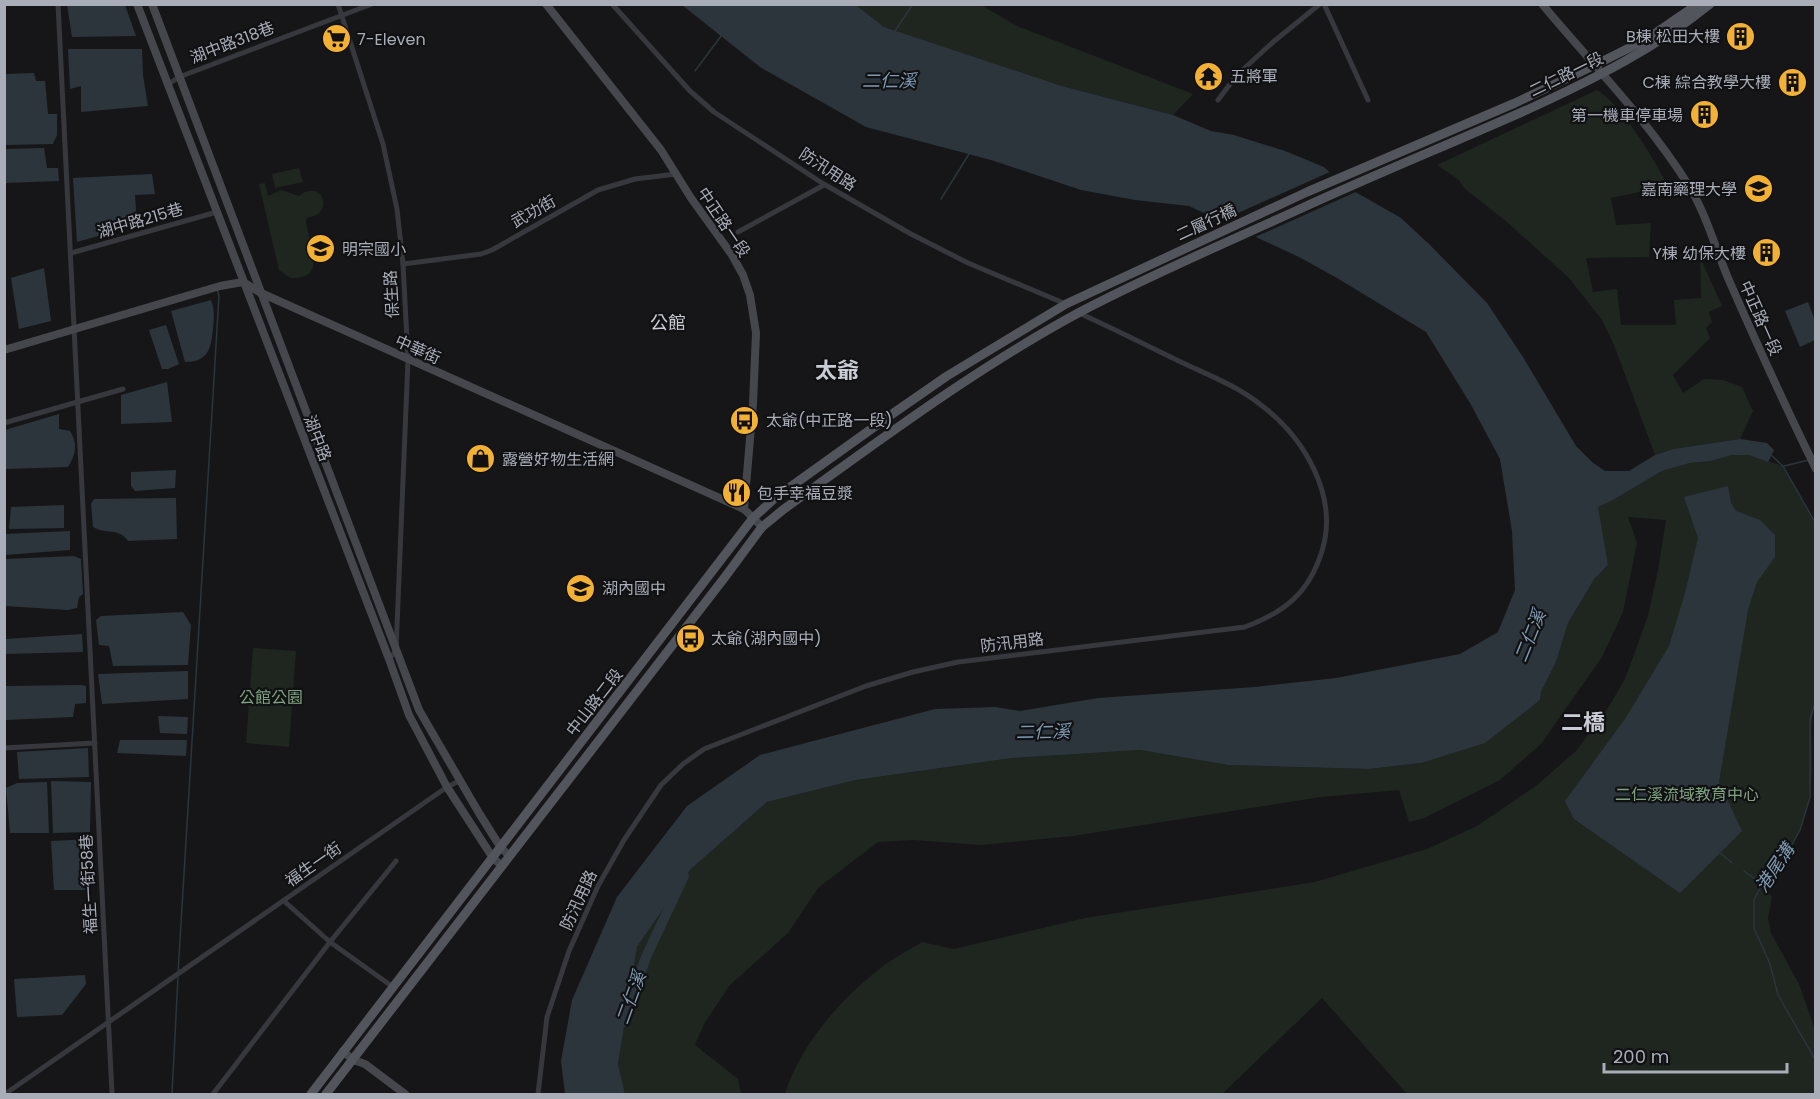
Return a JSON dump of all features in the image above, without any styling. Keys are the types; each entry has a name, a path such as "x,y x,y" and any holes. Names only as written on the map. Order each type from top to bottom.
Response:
{"main road":[{"name":"二仁路一段","path":"1487,115 1647,39 1698,4"},
{"name":"二仁路一段","path":"1492,125 1652,47 1678,30 1710,4"},
{"name":"二層行橋","path":"947,376 1066,304 1306,192 1487,115"},
{"name":"二層行橋","path":"956,387 1078,313 1312,203 1492,125"},
{"name":"中山路二段","path":"311,1095 753,518 818,465 947,376"},
{"name":"中山路二段","path":"326,1095 762,527 956,387"}],"street":[{"path":"4,748 95,743 58,4"},
{"name":"湖中路","path":"137,4 409,715 447,787 493,858 502,866"},
{"name":"湖中路","path":"152,4 422,716 501,848 510,856"},
{"name":"保生路","path":"338,4 383,144 397,209 403,264 408,359 396,651"},
{"name":"湖中路318巷","path":"167,85 179,77 372,4"},
{"name":"中正路一段","path":"546,4 661,150 743,275 750,295 756,333 744,509"},
{"name":"防汛用路","path":"612,4 690,92 714,111 824,185 968,263 1066,304"},
{"path":"1218,100 1238,75 1273,42 1322,4 1368,100"},
{"name":"中正路一段","path":"1542,4 1602,73 1665,152 1696,198 1742,309 1815,469"},
{"name":"武功街","path":"403,264 481,254 598,190 635,179 676,174"},
{"path":"738,231 824,185"},
{"name":"湖中路215巷","path":"71,253 217,213"},
{"path":"4,350 220,286 243,282"},
{"name":"中華街","path":"243,282 261,293 744,509"},
{"name":"防汛用路","path":"538,1095 547,1017 569,951 598,886 624,840 661,785 683,764 704,750 855,690 912,672 958,662 1245,627 1267,619 1284,609 1309,582 1319,561 1325,540 1325,504 1320,481 1294,437 1261,404 1236,388 1078,313"},
{"path":"4,423 123,389"},
{"path":"744,509 762,527"},
{"path":"389,659 396,651"},
{"name":"福生一街58巷","path":"95,743 112,1095"},
{"name":"福生一街","path":"108,1024 447,787 459,781"},
{"path":"213,1095 330,942 396,861"},
{"path":"284,901 330,942 393,987"},
{"path":"5,1095 108,1024"},
{"path":"343,1051 354,1060 365,1064 405,1095"}],"green space":[{"path":"856,5 981,5 1017,26 1193,94 1173,115 1062,86 884,27"},
{"path":"1597,90 1607,97 1627,120 1668,186 1611,198 1616,225 1651,223 1649,257 1586,258 1593,292 1617,289 1621,325 1676,325 1674,300 1701,298 1700,257 1722,306 1709,312 1712,322 1706,328 1710,338 1673,375 1683,393 1704,379 1723,380 1742,387 1753,411 1740,439 1673,449 1655,455 1614,345 1602,320 1569,278 1507,222 1464,188 1459,180 1437,165"},
{"path":"299,168 303,182 275,188 272,174"},
{"path":"265,183 268,196 281,190 299,196 311,191 316,192 323,199 319,213 306,219 312,247 313,266 310,273 302,277 290,278 279,270 259,184"},
{"name":"二仁溪流域教育中心","path":"1732,455 1749,455 1783,466 1815,524 1816,700 1812,724 1809,799 1793,843 1775,871 1763,884 1772,897 1768,918 1771,933 1799,984 1815,1030 1815,1094 1407,1094 1322,998 1222,1094 785,1094 801,1058 824,1023 838,1007 882,967 922,942 954,949 1085,918 1315,882 1427,849 1477,826 1537,785 1576,751 1608,708 1625,679 1648,616 1666,520 1628,517 1637,543 1623,612 1602,657 1541,744 1500,780 1422,819 1409,822 1399,790 1321,797 1073,836 981,845 913,840 878,842 818,888 788,933 729,986 704,1024 695,1045 738,1079 741,1094 625,1094 618,1064 637,947 690,870 767,802 856,780 1012,758 1140,750 1228,765 1369,769 1421,763 1540,700 1541,692 1556,662 1568,623 1595,578 1608,565 1597,507 1662,471"},
{"name":"公館公園","path":"253,648 296,651 289,747 246,743"}],"water":[{"path":"67,5 125,5 136,36 72,37"},
{"name":"二仁溪","path":"682,5 856,5 884,27 1062,86 1173,115 1211,131 1234,135 1285,151 1324,167 1345,186 1401,218 1429,244 1487,303 1523,357 1576,446 1605,471 1629,471 1655,455 1673,449 1740,439 1767,443 1774,450 1768,462 1749,455 1732,455 1662,471 1598,507 1608,565 1595,578 1568,623 1556,662 1541,692 1540,700 1485,743 1421,763 1369,769 1228,765 1140,750 1012,758 856,780 767,802 690,870 637,947 618,1064 625,1094 565,1094 561,1061 572,1000 617,897 687,806 760,755 935,709 995,707 1020,711 1098,698 1255,687 1336,678 1460,654 1498,632 1515,590 1512,531 1500,459 1470,403 1426,332 1299,257 1189,206 1135,200 1081,190 991,160 866,127 760,67"},
{"path":"68,49 142,49 148,106 81,112 81,86 70,89"},
{"path":"34,73 36,81 45,81 48,114 57,114 57,135 53,144 5,145 5,74"},
{"path":"44,148 47,168 58,168 59,181 5,183 5,149"},
{"path":"152,174 155,194 135,195 137,225 77,242 73,178"},
{"path":"44,268 51,321 19,329 11,278"},
{"path":"211,300 214,318 207,353 199,360 185,362 171,311"},
{"path":"1808,302 1815,321 1815,340 1800,347 1785,311"},
{"path":"166,325 179,364 162,369 149,330"},
{"path":"167,382 172,422 121,424 121,395"},
{"path":"59,414 59,429 70,431 75,444 73,458 68,467 5,469 5,430"},
{"path":"176,470 175,488 135,491 131,486 131,472"},
{"path":"1728,486 1731,503 1736,511 1760,520 1775,535 1775,557 1757,582 1748,610 1719,782 1742,831 1680,893 1574,819 1565,801 1625,719 1669,646 1698,538 1684,497"},
{"path":"176,498 177,539 128,541 120,534 93,527 91,504 94,499"},
{"path":"64,505 64,528 9,529 11,507"},
{"path":"70,531 70,550 5,555 5,534"},
{"path":"74,556 81,559 83,594 79,597 77,608 68,610 5,606 5,559"},
{"path":"183,612 191,625 188,665 113,666 109,646 99,645 96,620 101,616"},
{"path":"82,634 83,652 5,654 5,639"},
{"path":"188,671 188,699 102,704 98,674"},
{"path":"5,686 86,686 86,703 75,704 73,717 5,720"},
{"path":"158,716 188,717 187,734 160,733"},
{"path":"120,740 187,740 186,756 117,753"},
{"path":"88,748 89,777 19,779 17,752"},
{"path":"51,781 91,782 90,832 53,833"},
{"path":"47,782 49,833 10,833 6,788 17,783"},
{"path":"92,839 93,882 89,890 54,890 51,841"},
{"path":"85,975 86,984 62,1015 17,1017 14,979"}],"pier":[{"path":"1332,171 1358,191 1253,238 1218,222"}],"waterway":[{"path":"895,31 913,4"},
{"path":"695,71 721,36"},
{"path":"941,199 969,154"},
{"path":"178,973 219,296 217,289"},
{"name":"港尾溝","path":"1771,455 1783,466 1816,524"},
{"path":"1784,466 1809,460"},
{"name":"港尾溝","path":"1816,700 1810,719 1810,797 1800,830 1781,865 1762,884 1754,900 1754,928 1770,964 1778,995 1816,1061"},
{"path":"1719,852 1732,863"},
{"path":"1744,871 1762,884"},
{"name":"二仁溪","path":"623,1022 646,957 684,876"},
{"path":"172,1094 178,977"}],"place":[{"name":"B棟 松田大樓","path":"1741,36"},
{"name":"7-Eleven","path":"336,39"},
{"name":"五將軍","path":"1209,76"},
{"name":"C棟 綜合教學大樓","path":"1792,82"},
{"name":"第一機車停車場","path":"1704,115"},
{"name":"嘉南藥理大學","path":"1758,189"},
{"name":"明宗國小","path":"321,249"},
{"name":"Y棟 幼保大樓","path":"1767,253"},
{"name":"太爺(中正路一段)","path":"745,420"},
{"name":"露營好物生活網","path":"481,459"},
{"name":"包手幸福豆漿","path":"736,493"},
{"name":"湖內國中","path":"581,588"},
{"name":"太爺(湖內國中)","path":"690,638"}],"district":[{"name":"公館","path":"668,323"},
{"name":"太爺","path":"837,370"},
{"name":"二橋","path":"1583,722"}]}
